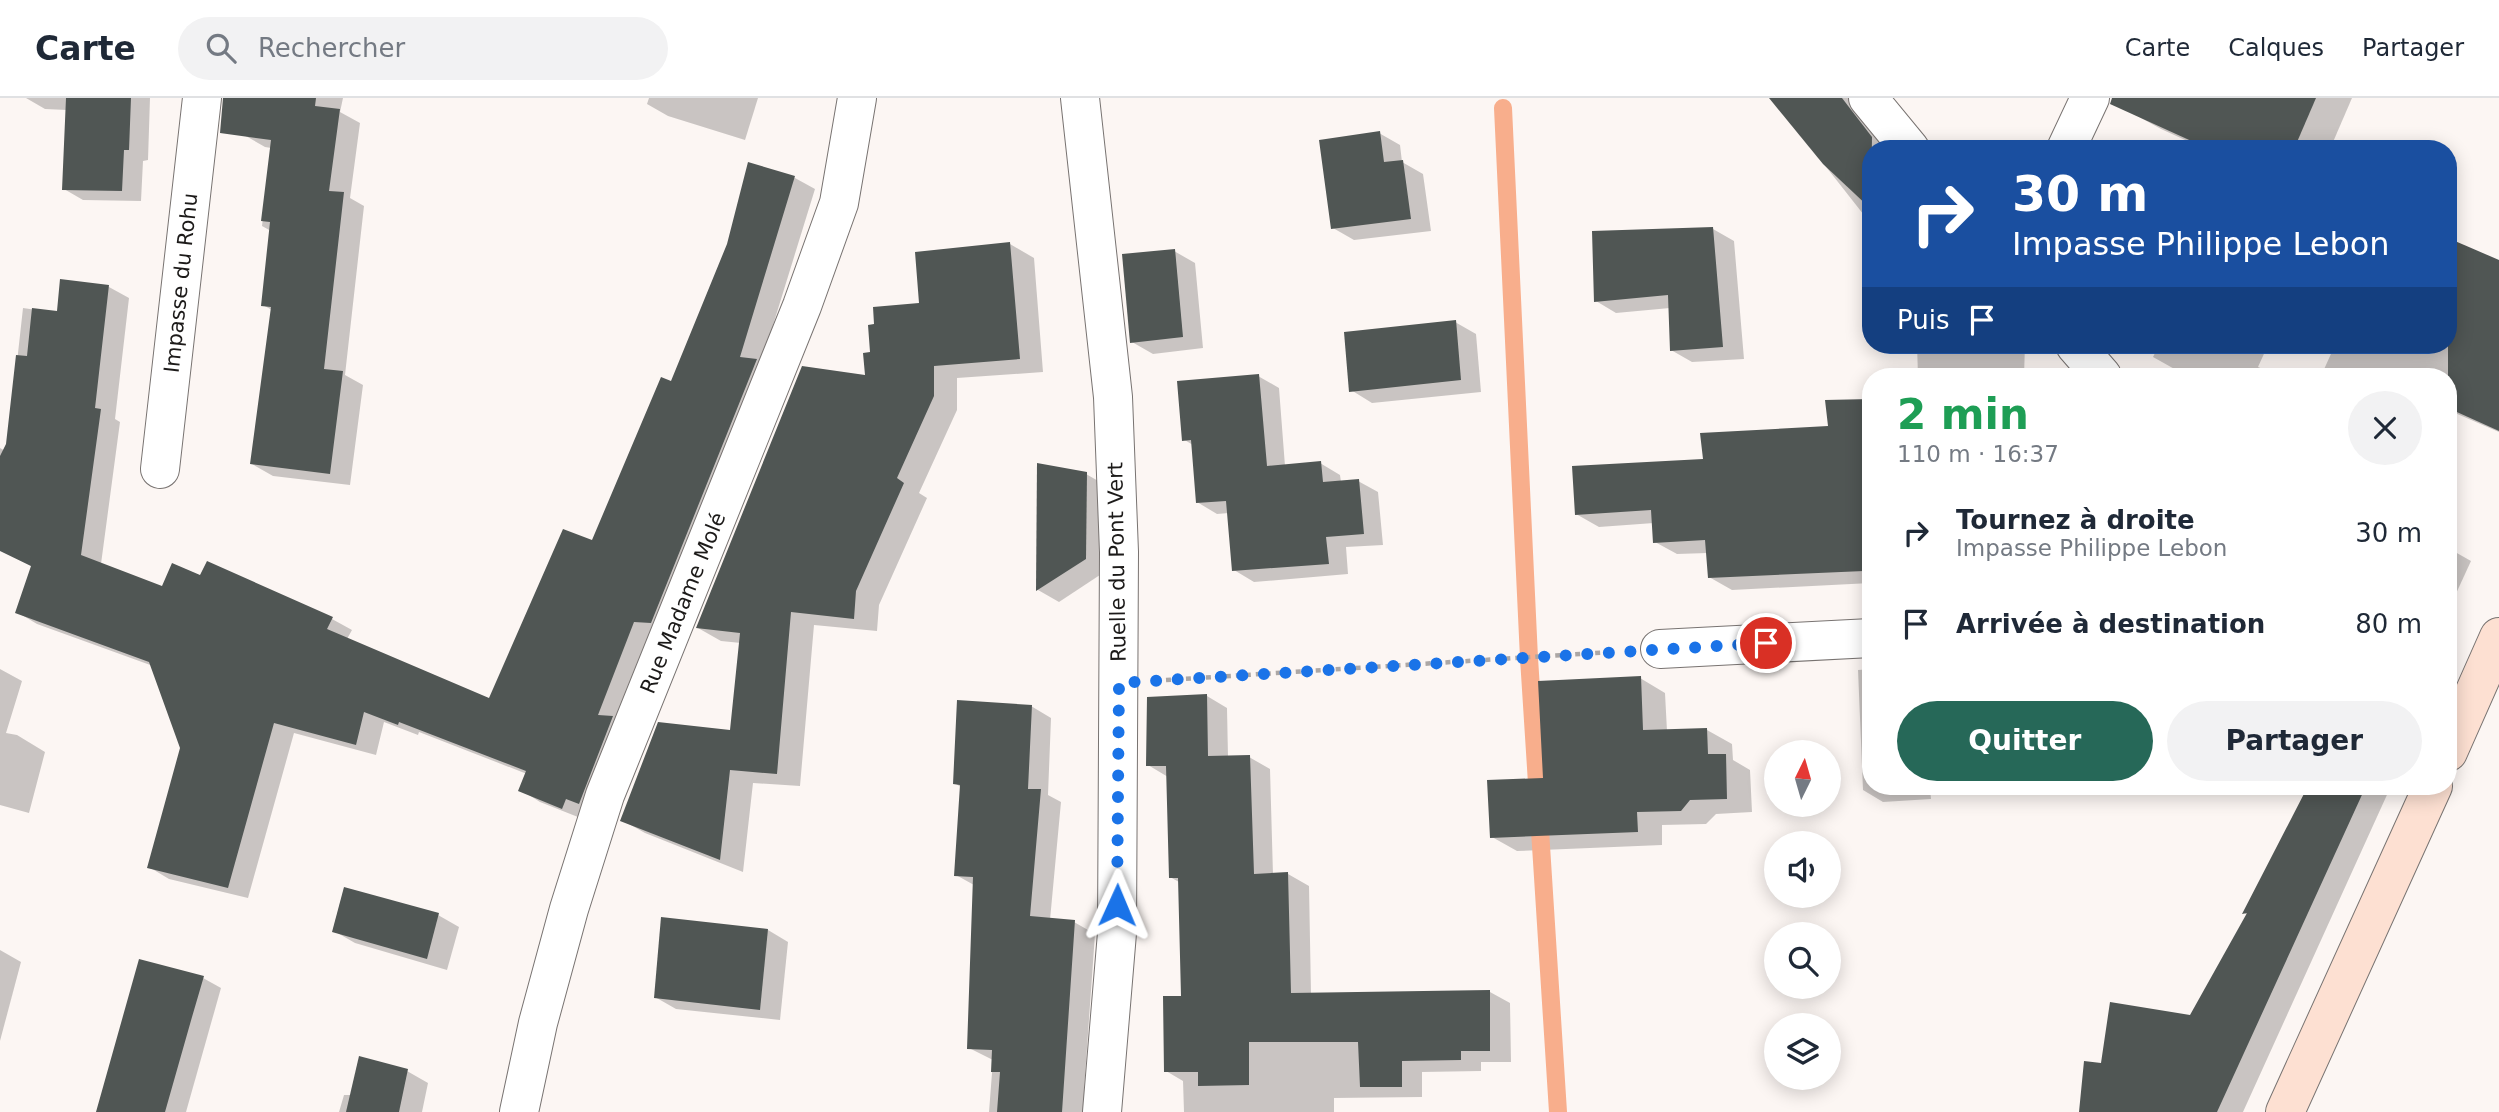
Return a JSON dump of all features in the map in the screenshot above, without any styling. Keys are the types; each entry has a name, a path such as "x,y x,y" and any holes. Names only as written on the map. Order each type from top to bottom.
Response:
{"main road":[{"path":"2457,732 2499,636"},
{"path":"2285,1112 2429,795"}],"street":[{"name":"Impasse du Rohu","path":"160,469 202,98"},
{"name":"Rue Madame Molé","path":"519,1112 538,1023 569,909 605,795 802,306 839,204 857,98"},
{"name":"Ruelle du Pont Vert","path":"1080,98 1113,397 1119,552 1117,933 1101,1112"},
{"path":"1868,98 1903,140"},
{"path":"2070,140 2090,98"},
{"path":"2083,354 2095,368"},
{"path":"1660,649 1862,638"}],"path":[{"path":"1119,683 1660,649"}],"building":[{"path":"66,98 131,98 129,150 124,150 122,191 62,190"},
{"path":"223,98 316,98 315,106 340,109 329,191 344,192 324,369 343,371 330,474 250,464 271,307 261,306 270,222 261,221 271,140 220,133"},
{"path":"1769,98 1842,98 1872,137 1872,140 1862,140 1862,201 1823,164"},
{"path":"2112,98 2316,98 2298,140 2189,140 2110,104"},
{"path":"1380,131 1384,162 1403,160 1411,219 1331,229 1319,140"},
{"path":"748,162 795,176 740,357 757,359 651,623 634,622 598,715 613,716 579,804 566,799 562,809 518,791 526,771 399,722 398,725 364,712 356,745 274,723 228,888 147,868 180,748 149,662 15,613 31,566 0,551 0,456 6,444 16,355 27,356 32,308 57,311 60,279 109,285 95,408 101,409 81,555 162,586 172,563 200,575 207,561 333,617 327,629 489,698 563,529 592,540 661,377 671,381 727,244"},
{"path":"1713,227 1723,347 1670,351 1668,295 1594,302 1592,231"},
{"path":"1010,242 1020,359 934,366 934,396 897,478 904,483 856,591 854,619 791,612 777,774 730,770 720,860 620,821 658,722 730,730 740,633 696,628 802,366 865,375 863,353 870,352 868,325 874,324 873,307 919,303 915,252"},
{"path":"2457,242 2499,260 2499,431 2457,412 2457,368 2448,368 2448,354 2457,354"},
{"path":"1175,249 1183,337 1130,343 1122,254"},
{"path":"1456,320 1461,380 1349,392 1344,332"},
{"path":"1259,374 1267,466 1321,461 1323,482 1359,479 1364,534 1326,537 1329,564 1232,571 1226,501 1196,503 1191,440 1182,441 1177,381"},
{"path":"1862,399 1862,571 1708,578 1705,540 1653,543 1651,510 1575,515 1572,466 1703,459 1700,433 1828,426 1825,400"},
{"path":"1037,463 1087,472 1086,559 1036,591"},
{"path":"1641,676 1643,730 1707,728 1708,754 1726,754 1727,799 1690,800 1681,811 1637,812 1638,832 1490,838 1487,780 1543,778 1538,681"},
{"path":"1207,694 1208,756 1250,755 1254,874 1288,872 1291,993 1490,990 1490,1051 1461,1051 1461,1060 1402,1061 1402,1087 1360,1087 1358,1042 1249,1042 1249,1085 1198,1086 1198,1072 1164,1072 1163,996 1181,996 1178,878 1169,878 1166,766 1146,766 1147,697"},
{"path":"957,700 1032,705 1028,789 1041,789 1030,916 1075,920 1062,1112 997,1112 1000,1072 991,1072 992,1050 967,1049 973,877 954,876 960,785 953,784"},
{"path":"2303,795 2362,795 2217,1112 2079,1112 2084,1061 2101,1063 2110,1002 2190,1015 2247,913 2242,914"},
{"path":"344,887 439,913 427,959 332,932"},
{"path":"661,917 768,929 760,1010 654,998"},
{"path":"139,959 204,976 165,1112 96,1112"},
{"path":"359,1056 408,1069 399,1112 346,1112"}],"waterway":[{"path":"1503,108 1529,658 1558,1112"}],"route":[{"path":"1117,905 1119,683 1766,643"}]}
